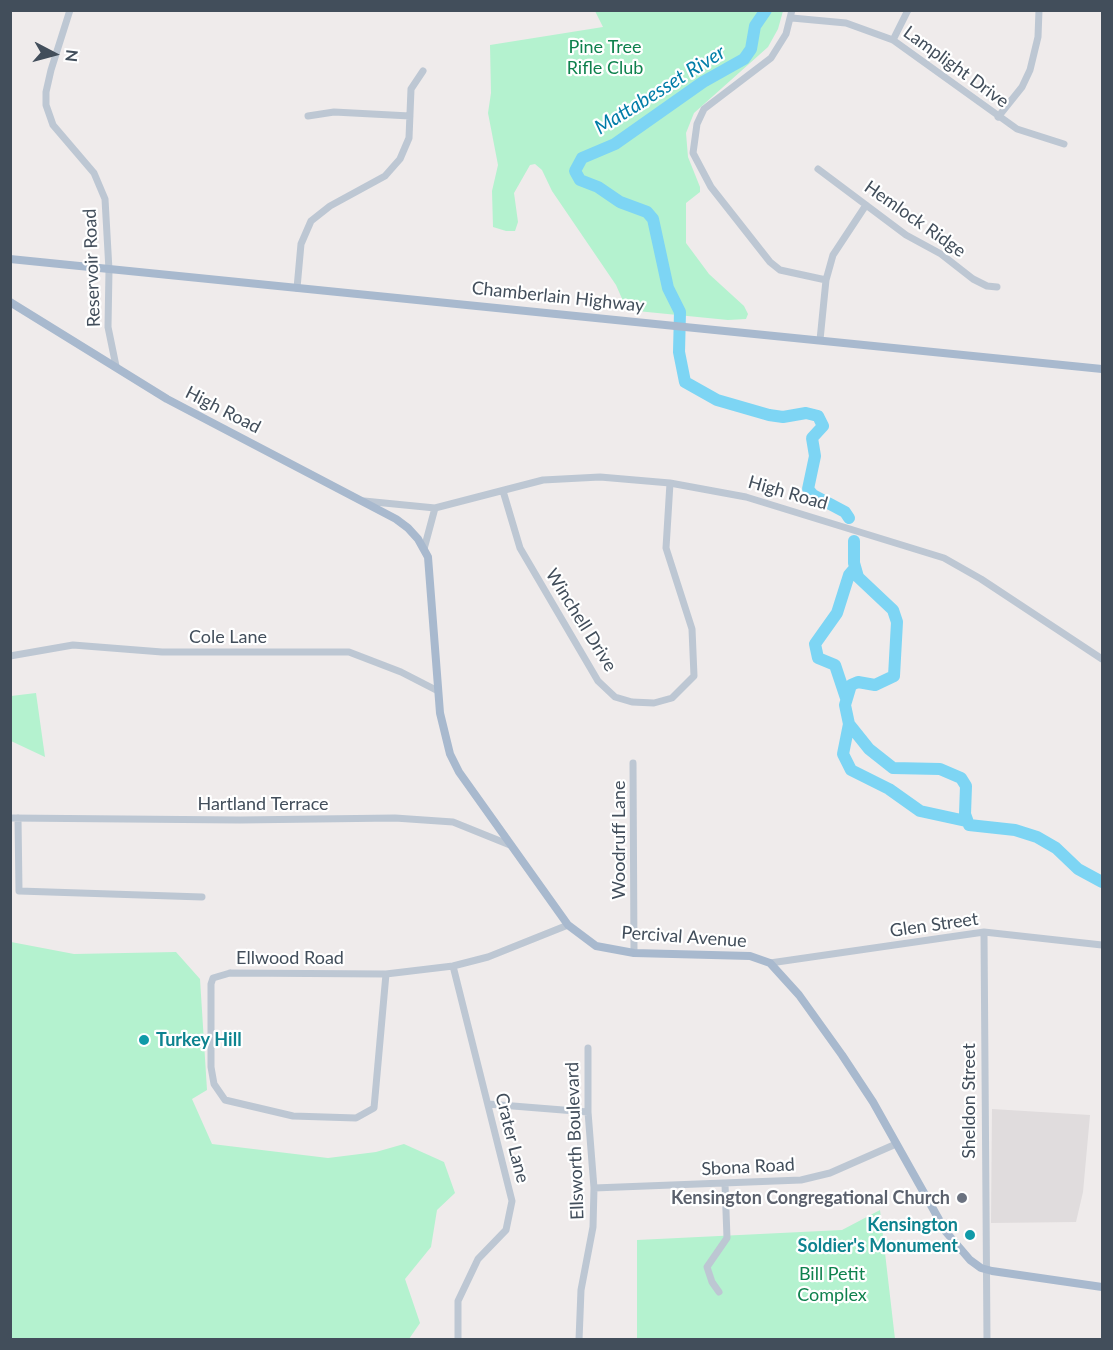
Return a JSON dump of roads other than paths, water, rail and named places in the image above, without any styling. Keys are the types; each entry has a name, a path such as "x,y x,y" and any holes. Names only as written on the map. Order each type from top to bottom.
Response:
{"main road":[{"name":"Chamberlain Highway","path":"10,259 1102,369"},
{"name":"High Road","path":"10,302 175,404 360,501"},
{"name":"Percival Avenue","path":"360,501 408,528 424,549 432,591 438,692 444,735 450,754 459,772 568,925 596,946 634,953 750,956 770,963 799,995 843,1054 946,1232 970,1260 986,1270"},
{"path":"986,1270 1102,1287"}],"street":[{"name":"Reservoir Road","path":"70,10 51,70 46,105 53,125 94,173 100,186 108,216 108,327 116,366"},
{"path":"893,40 908,10"},
{"path":"999,117 1030,70 1038,37 1039,10"},
{"path":"792,14 786,34 771,58 704,110 697,124 693,153 711,187 770,262 780,270 826,280"},
{"name":"Lamplight Drive","path":"792,14 846,23 893,40 1017,129 1064,144"},
{"path":"297,288 301,244 307,228 318,214 377,182 394,167 409,138 411,89 423,72"},
{"path":"308,116 334,112 410,116"},
{"name":"Hemlock Ridge","path":"818,169 973,279 987,286 998,287"},
{"path":"820,340 826,280 833,255 866,205"},
{"name":"High Road","path":"360,501 435,508 555,479 600,477 670,483 746,496 938,555 981,579 1102,659"},
{"name":"Winchell Drive","path":"503,491 520,548 598,681 615,696 632,702 654,703 672,698 694,676 692,629 666,548 670,483"},
{"path":"424,549 435,508"},
{"name":"Cole Lane","path":"10,656 73,645 162,652 349,652 401,672 438,692"},
{"name":"Woodruff Lane","path":"633,763 634,953"},
{"path":"14,818 19,891 202,897"},
{"name":"Hartland Terrace","path":"14,818 395,818 453,822 510,845"},
{"name":"Ellwood Road","path":"386,974 374,1108 368,1113 356,1118 293,1116 225,1100 218,1091 211,1067 213,978 230,973 386,974 453,966 488,957 568,925"},
{"name":"Glen Street","path":"770,963 984,932 1102,945"},
{"name":"Sheldon Street","path":"984,932 987,1340"},
{"name":"Crater Lane","path":"453,966 512,1201 506,1230 478,1259 458,1301 458,1340"},
{"name":"Ellsworth Boulevard","path":"579,1340 581,1290 593,1227 594,1188 588,1112 588,1048"},
{"path":"488,1104 588,1112"},
{"name":"Sbona Road","path":"594,1188 801,1180 830,1173 896,1144"},
{"path":"719,1292 707,1268 727,1238 725,1184"}],"waterway":[{"name":"Mattabesset River","path":"766,10 755,26 751,49 744,59 703,82 615,144 582,158 575,171 580,180 598,187 620,202 647,212 653,219 668,288 680,312 679,352 685,382 717,400 769,415 783,417 806,413 818,416 823,426 812,438 815,456 808,489 813,495 845,512 849,518"},
{"name":"Mattabesset River","path":"854,541 854,563 858,577 893,610 897,622 894,676 875,685 858,682 851,685 845,705 849,724 869,749 893,768 940,769 961,778 966,786 965,814 969,825 1015,830 1037,837 1056,848 1078,869 1102,882"},
{"name":"Mattabesset River","path":"846,698 835,665 818,658 815,644 837,613 849,575 855,568"},
{"name":"Mattabesset River","path":"849,724 843,754 851,770 889,789 920,811 966,821"}],"place":[{"name":"Turkey Hill","path":"144,1040"},
{"name":"Kensington Congregational Church","path":"962,1198"},
{"name":"Kensington Soldier's Monument","path":"970,1235"}],"park label":[{"name":"Pine Tree Rifle Club","path":"605,57"},
{"name":"Bill Petit Complex","path":"832,1284"}]}
